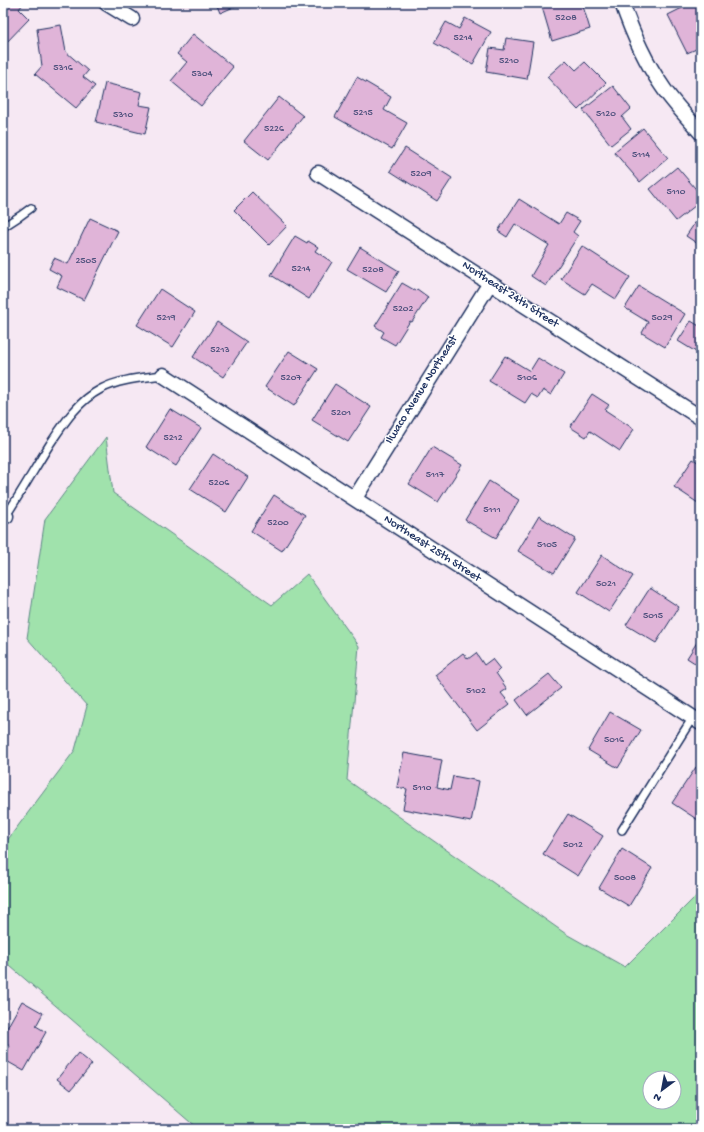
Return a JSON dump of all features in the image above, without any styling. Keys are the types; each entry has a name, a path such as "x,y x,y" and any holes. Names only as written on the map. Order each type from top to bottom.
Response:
{"street":[{"path":"106,3 132,19"},
{"path":"622,3 633,33 662,87 701,133"},
{"name":"Northeast 24th Street","path":"318,173 701,418"},
{"name":"Ilwaco Avenue Northeast","path":"354,498 490,283"},
{"name":"Northeast 25th Street","path":"163,375 697,720"}],"lane":[{"path":"3,227 31,208"},
{"path":"4,516 16,500 65,422 80,403 100,389 122,380 163,375"},
{"path":"622,830 697,720"}],"green space":[{"path":"106,437 113,493 272,605 307,574 359,646 347,780 566,934 625,967 701,891 701,1129 198,1129 3,960 3,846 75,750 87,706 27,638 45,519"}],"building":[{"path":"3,3 24,3 19,9 29,19 3,46"},
{"path":"216,3 243,3 220,13"},
{"path":"553,3 582,3 590,29 552,41 542,7"},
{"path":"692,3 701,3 701,47 687,53 668,15"},
{"path":"465,18 491,32 473,64 434,43 446,22 459,29"},
{"path":"61,25 66,52 88,71 83,77 95,86 76,108 35,74 42,66 37,29"},
{"path":"193,34 233,67 201,106 171,81 187,62 177,54"},
{"path":"506,38 533,42 527,79 486,72 490,48 504,50"},
{"path":"566,60 576,70 585,62 606,83 578,110 547,77"},
{"path":"357,77 391,97 384,110 407,123 392,149 335,117"},
{"path":"105,83 142,92 139,105 151,107 145,134 96,122"},
{"path":"613,86 631,109 622,117 631,129 611,145 583,110"},
{"path":"279,97 303,116 268,160 244,141"},
{"path":"643,128 668,158 640,182 614,152"},
{"path":"405,148 452,178 437,201 390,171"},
{"path":"677,167 701,195 701,201 676,221 650,189"},
{"path":"252,192 287,226 269,245 234,210"},
{"path":"519,199 559,224 566,213 580,221 573,232 578,236 546,286 531,276 549,245 515,224 507,237 498,231"},
{"path":"701,214 701,246 686,236"},
{"path":"90,218 118,231 84,300 57,287 62,276 49,269 54,258 68,264"},
{"path":"295,236 318,247 315,251 332,262 309,299 271,275"},
{"path":"582,246 630,277 616,299 592,284 585,294 561,279"},
{"path":"360,247 399,271 386,292 347,269"},
{"path":"402,283 416,291 417,289 428,297 412,322 410,321 395,345 381,337 384,332 375,326"},
{"path":"639,286 685,314 665,347 642,333 648,322 625,308"},
{"path":"160,289 195,312 173,347 137,325"},
{"path":"691,321 701,327 701,355 678,341"},
{"path":"217,322 247,342 223,377 193,357"},
{"path":"289,351 318,369 294,406 265,387"},
{"path":"505,356 530,371 538,358 564,374 551,395 543,390 538,398 531,394 525,403 489,381"},
{"path":"335,384 371,407 348,442 312,420"},
{"path":"592,394 609,405 605,410 634,429 620,451 590,431 586,437 570,427"},
{"path":"170,409 201,428 176,466 146,447"},
{"path":"432,447 462,465 438,502 409,484"},
{"path":"213,454 248,477 226,512 190,489"},
{"path":"693,459 701,464 701,505 674,487"},
{"path":"489,481 519,500 496,538 465,520"},
{"path":"274,495 305,515 282,551 251,531"},
{"path":"539,516 575,539 554,573 518,551"},
{"path":"602,555 633,576 609,612 578,592"},
{"path":"650,588 679,607 656,643 626,625"},
{"path":"701,636 701,667 687,658"},
{"path":"463,653 468,659 476,653 484,665 492,659 500,669 496,673 507,689 501,693 510,704 477,730 435,675"},
{"path":"549,674 561,688 527,715 516,700"},
{"path":"610,712 641,730 618,768 588,750"},
{"path":"404,753 442,760 437,787 450,790 453,776 479,781 471,822 403,809 407,789 397,787"},
{"path":"696,767 701,770 701,822 672,803"},
{"path":"568,814 603,836 578,876 543,854"},
{"path":"622,849 652,868 629,906 599,888"},
{"path":"22,1001 43,1013 36,1026 46,1032 24,1071 3,1059 10,1046 3,1042 3,1035"},
{"path":"78,1053 92,1064 71,1090 57,1079"}]}
